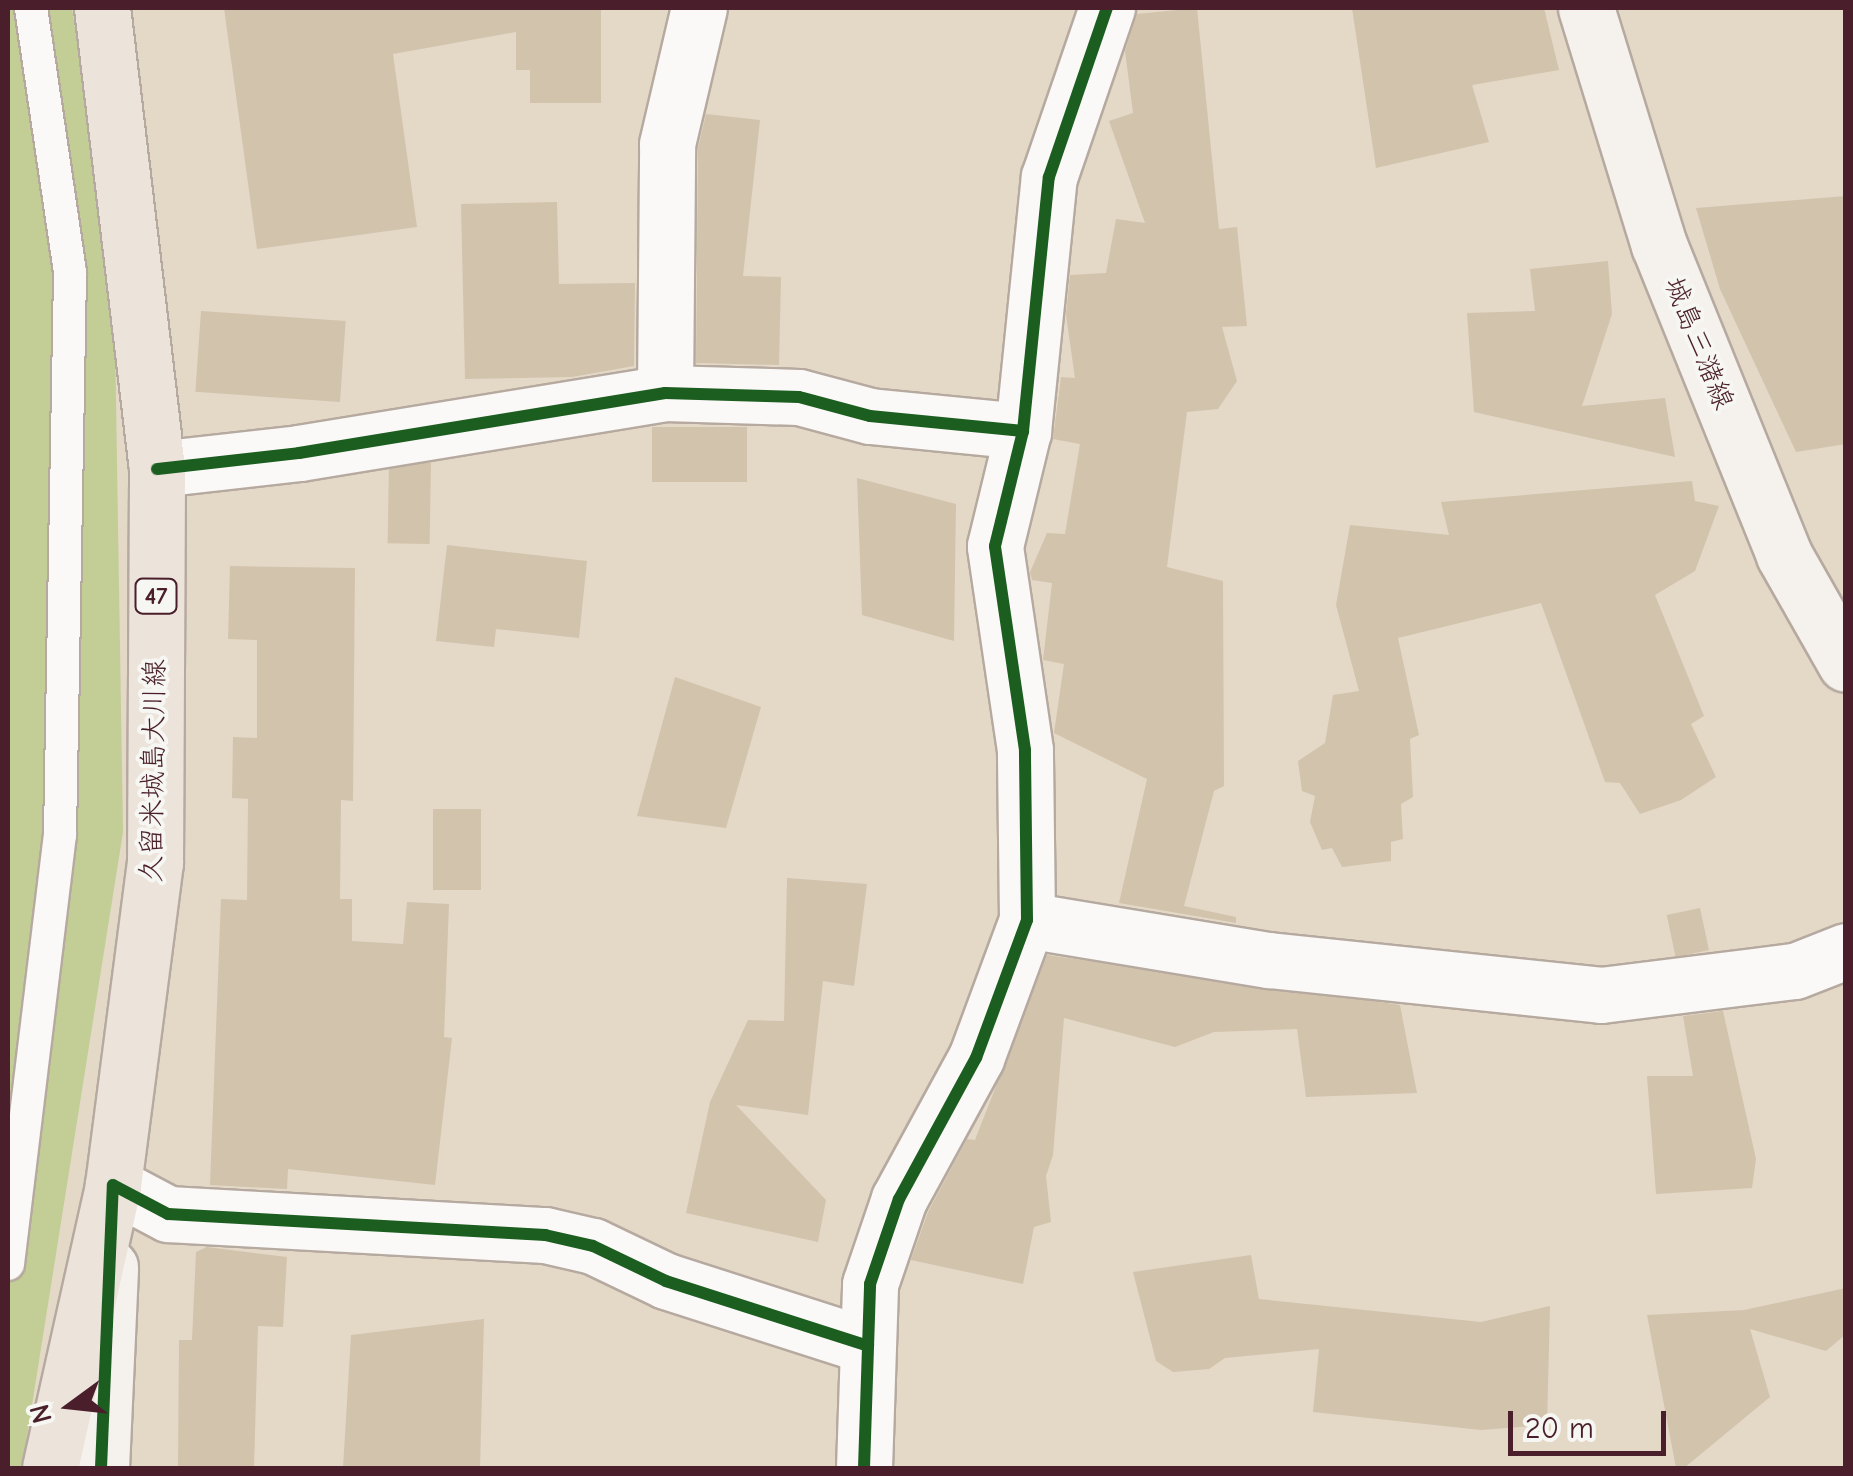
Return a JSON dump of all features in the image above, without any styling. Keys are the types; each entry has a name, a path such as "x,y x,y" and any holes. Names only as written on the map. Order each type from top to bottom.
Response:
{"main road":[{"name":"久留米城島大川線","path":"50,1468 113,1186 155,862 157,469 102,8"},
{"name":"城島三潴線","path":"1586,8 1659,244 1784,555 1846,664"},
{"path":"101,1468 113,1186"}],"street":[{"path":"665,393 667,144 699,8"},
{"path":"864,1468 870,1284 899,1199 976,1058 1027,920 1025,750 995,546 1023,431 1048,176 1107,8"},
{"path":"157,469 299,453 665,393 799,396 870,416 1023,431"},
{"path":"1027,920 1268,960 1601,995 1795,971 1846,951"},
{"path":"113,1186 168,1214 545,1235 593,1246 666,1281 868,1346"}],"lane":[{"path":"8,1264 60,834 70,272 31,8"}],"green space":[{"path":"8,8 72,8 114,277 123,832 22,1468 8,1468"}],"building":[{"path":"224,8 601,8 601,103 530,103 530,70 516,70 516,32 393,54 417,227 257,249"},
{"path":"1197,8 1219,229 1237,227 1247,326 1222,327 1237,381 1218,409 1187,412 1167,567 1223,581 1224,786 1214,791 1184,906 1236,917 1236,923 1119,903 1147,779 1054,733 1064,664 1043,660 1052,583 1032,580 1030,572 1047,533 1065,534 1080,444 1053,439 1061,377 1075,378 1066,315 1070,275 1106,273 1116,219 1145,223 1109,121 1133,113 1125,51 1137,14"},
{"path":"1352,8 1544,8 1559,70 1472,85 1489,142 1376,168"},
{"path":"706,114 760,120 743,276 781,277 779,365 696,363 698,148"},
{"path":"1846,196 1846,444 1796,452 1720,289 1696,208"},
{"path":"557,202 559,284 635,283 634,366 572,377 465,379 461,204"},
{"path":"1608,261 1612,314 1582,406 1665,398 1675,457 1474,412 1467,313 1535,311 1530,269"},
{"path":"201,311 346,321 340,402 195,392"},
{"path":"652,427 747,427 747,482 652,482"},
{"path":"389,462 431,463 430,544 388,543"},
{"path":"857,478 956,504 954,641 862,615"},
{"path":"1692,481 1695,501 1719,506 1695,571 1655,595 1704,716 1691,724 1716,777 1681,800 1640,814 1620,783 1605,782 1541,603 1398,638 1419,735 1410,739 1413,797 1401,804 1403,839 1391,842 1391,861 1342,867 1332,848 1322,850 1310,822 1315,796 1302,791 1298,761 1325,743 1333,695 1359,691 1336,605 1350,525 1449,535 1441,502"},
{"path":"447,545 587,561 579,638 496,629 494,647 436,641"},
{"path":"230,566 355,568 353,801 341,800 340,899 352,899 352,941 403,944 407,902 449,904 444,1037 452,1038 435,1185 288,1169 287,1189 210,1185 221,899 247,900 248,799 232,798 233,737 257,738 257,640 228,639"},
{"path":"675,677 761,707 726,828 637,816"},
{"path":"433,809 481,809 481,890 433,890"},
{"path":"787,878 867,884 854,986 823,981 808,1115 736,1105 826,1200 818,1242 686,1213 710,1102 748,1020 784,1021"},
{"path":"1700,908 1709,950 1676,957 1667,915"},
{"path":"1047,955 1400,1005 1417,1093 1306,1097 1297,1029 1214,1032 1175,1047 1064,1018 1053,1155 1046,1176 1051,1222 1034,1227 1023,1284 911,1260 928,1212 967,1139 975,1140"},
{"path":"1723,1011 1756,1159 1752,1188 1656,1194 1647,1076 1693,1076 1683,1016"},
{"path":"207,1247 287,1257 283,1327 258,1326 254,1468 178,1468 179,1340 192,1340 196,1252"},
{"path":"1251,1255 1259,1299 1481,1322 1550,1306 1547,1425 1481,1430 1313,1412 1319,1349 1225,1358 1209,1369 1173,1372 1156,1361 1133,1272"},
{"path":"1846,1288 1846,1334 1826,1351 1750,1329 1770,1397 1684,1468 1676,1468 1647,1315 1744,1310"},
{"path":"484,1319 480,1468 343,1468 351,1335"}],"cycle path":[{"path":"864,1468 870,1284 899,1199 976,1058 1027,920 1025,750 995,546 1023,431 1049,177 1107,8"},
{"path":"157,469 299,453 665,393 799,397 870,416 1023,431"},
{"path":"101,1468 113,1185 168,1214 545,1235 593,1246 666,1281 868,1346"}]}
